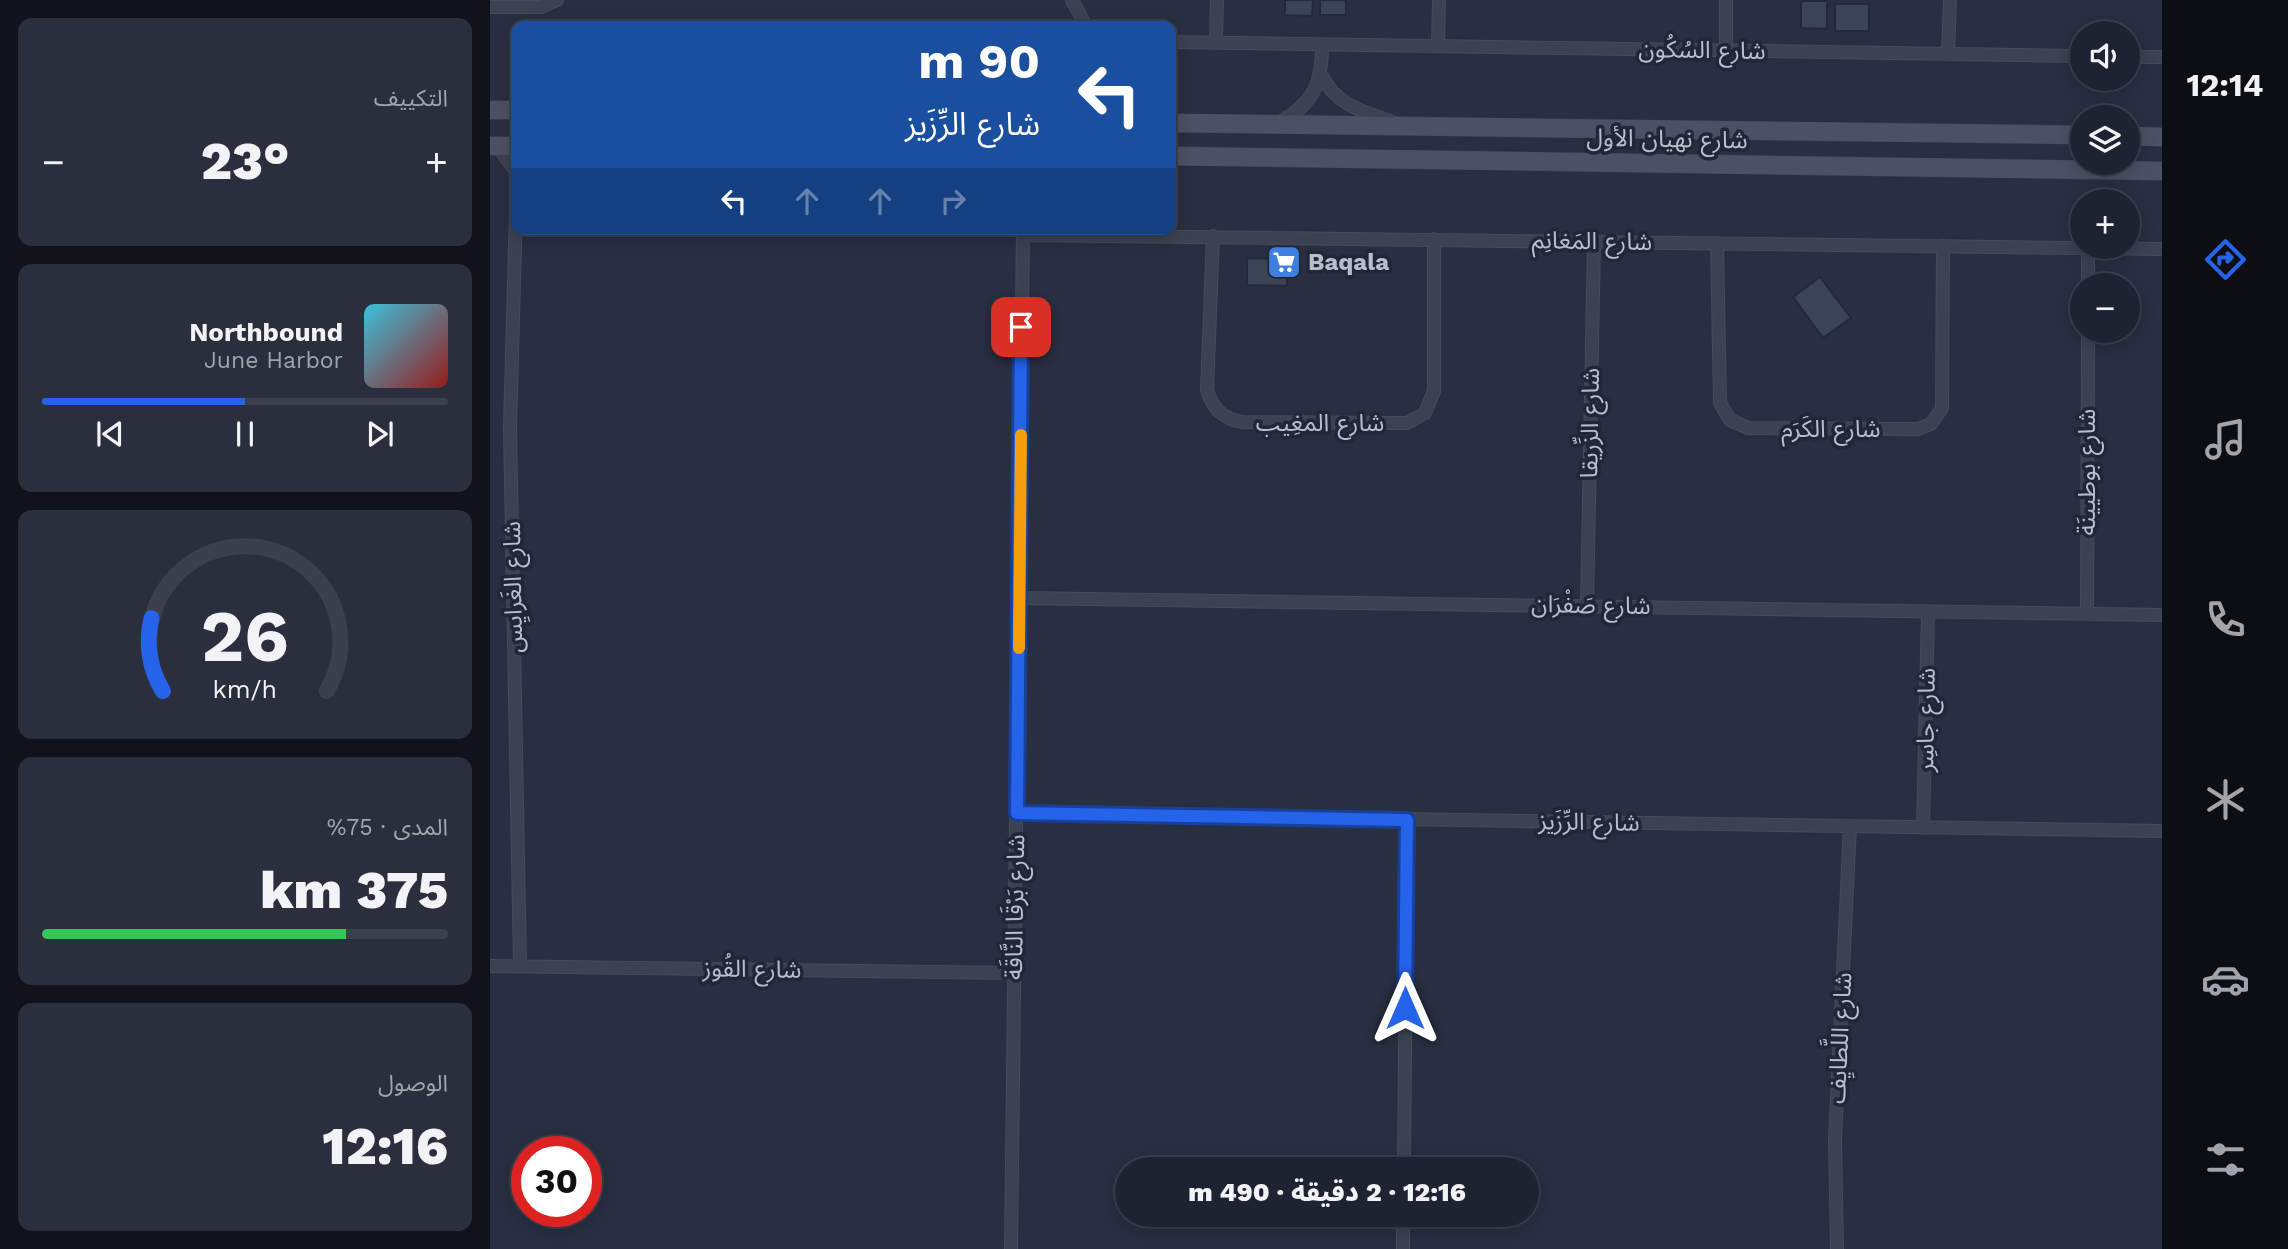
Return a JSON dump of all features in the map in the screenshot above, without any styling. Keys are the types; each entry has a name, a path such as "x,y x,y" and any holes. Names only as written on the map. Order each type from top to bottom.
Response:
{"main road":[{"path":"490,110 511,110"},
{"name":"شارع نهيان الأول","path":"1176,123 2070,135"},
{"path":"2140,136 2162,136"},
{"path":"493,146 511,146"},
{"name":"شارع نهيان الأول","path":"1176,156 2162,171"}],"street":[{"path":"490,7 541,8 557,0"},
{"path":"1072,0 1083,21"},
{"path":"1216,0 1216,43"},
{"path":"1438,46 1439,0"},
{"path":"1726,0 1726,51"},
{"path":"1948,54 1950,0"},
{"name":"شارع السُكُون","path":"1176,42 2070,56"},
{"path":"1322,45 1322,76 1327,87 1346,104 1398,124"},
{"path":"2140,57 2162,57"},
{"path":"1275,125 1303,105 1322,76"},
{"path":"493,146 511,166"},
{"name":"شارع الغَرايِس","path":"515,235 510,428 520,966"},
{"name":"شارع بَرْقَا النَّاقَة","path":"1011,1249 1023,235"},
{"name":"شارع المَغانِم","path":"1166,235 2070,248"},
{"name":"شارع المغِيب","path":"1213,236 1207,390 1217,410 1228,419 1242,422 1407,423 1425,413 1434,391 1434,239"},
{"name":"شارع الزِّريقا","path":"1587,605 1594,241"},
{"name":"شارع الكَرَم","path":"1717,243 1720,403 1730,420 1748,428 1918,429 1936,420 1942,408 1943,246"},
{"name":"شارع المَغانِم","path":"2140,248 2162,248"},
{"name":"شارع بوطيينَة","path":"2087,613 2088,343"},
{"name":"شارع صَفْرَان","path":"1020,598 2162,615"},
{"name":"شارع جاسِر","path":"1923,828 1928,612"},
{"name":"شارع الرِّزَيز","path":"1017,813 2162,831"},
{"path":"1404,1157 1407,820"},
{"name":"شارع اللَّطايِف","path":"1837,1249 1835,1139 1850,827"},
{"name":"شارع القُوز","path":"490,966 1014,973"},
{"path":"1403,1249 1404,1227"}],"building":[{"path":"1285,0 1313,0 1312,16 1285,15"},
{"path":"1320,0 1346,0 1346,15 1320,15"},
{"path":"1801,1 1827,1 1827,29 1801,28"},
{"path":"1835,4 1869,4 1869,31 1835,31"},
{"path":"1247,258 1287,259 1287,286 1247,285"},
{"path":"1820,277 1851,318 1823,338 1793,297"}],"slow traffic":[{"path":"1019,648 1021,435"}],"place":[{"name":"Baqala","path":"1284,262"}],"route":[{"path":"1021,327 1017,813 1407,820 1405,1008"}]}
